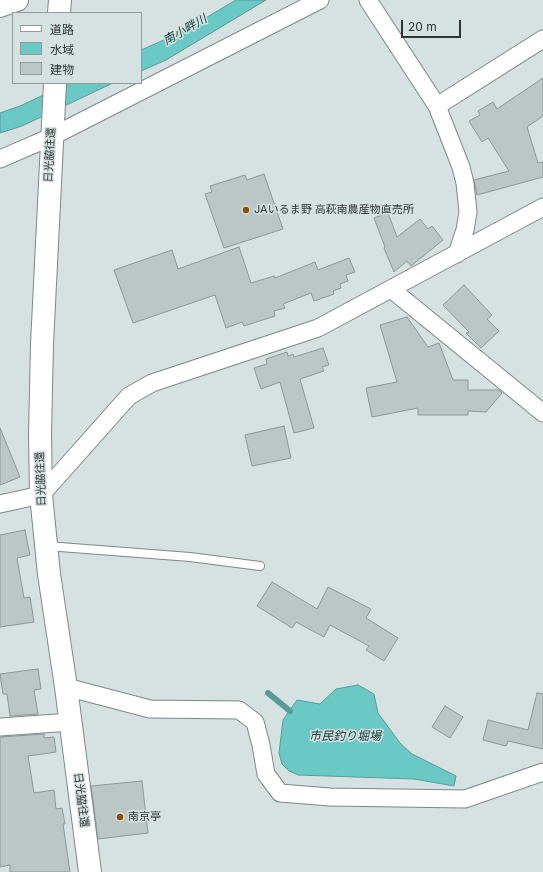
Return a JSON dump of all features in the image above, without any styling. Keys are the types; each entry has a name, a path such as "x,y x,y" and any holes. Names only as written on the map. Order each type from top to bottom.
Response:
{"highway":[{"path":"0,6 17,0"},
{"path":"59,12 60,0"},
{"name":"日光脇往還","path":"55,84 42,344 40,434 41,495 46,546 71,722 90,872"}],"street":[{"path":"0,159 52,129 320,0"},
{"path":"368,0 437,106 465,182 468,212 465,230 457,254"},
{"path":"437,106 543,39"},
{"path":"0,504 41,495 129,396 152,383 318,328 543,207"},
{"path":"391,289 543,413"},
{"path":"66,687 150,709 239,710 255,722 266,774 280,793 330,797 465,799 543,772"},
{"path":"0,727 71,722"}],"lane":[{"path":"46,546 190,557 260,566"}],"water":[{"path":"236,0 266,0 166,60 142,71 142,50 180,33"},
{"path":"67,84 111,84 22,126 0,133 0,113 20,106"},
{"name":"市民釣り堀場","path":"358,685 374,694 378,713 400,743 412,754 456,776 454,786 414,779 298,775 289,771 282,764 279,753 283,720 297,700 320,704 336,689"}],"building":[{"path":"543,78 543,116 527,127 538,163 543,162 543,177 477,195 474,180 509,171 488,138 482,142 469,121 480,115 478,111 493,102 497,109"},
{"path":"264,174 283,229 224,248 205,194 212,192 210,186 245,175 247,180"},
{"path":"388,213 397,237 420,219 428,229 432,226 443,240 411,266 407,261 394,272 374,218"},
{"path":"239,247 251,283 274,276 275,278 315,262 318,270 349,258 355,272 346,275 348,281 340,284 341,288 333,291 334,294 314,301 311,293 283,304 285,308 274,311 275,316 244,326 242,322 226,328 215,295 133,323 114,270 172,250 178,269"},
{"path":"464,285 492,315 487,319 499,331 481,348 466,333 469,332 443,305"},
{"path":"407,317 428,347 439,343 453,380 468,380 468,390 499,390 502,393 486,412 468,411 468,415 418,415 418,408 372,417 366,388 397,382 380,325"},
{"path":"323,348 329,365 322,367 324,371 300,379 314,428 294,433 280,382 261,389 254,368 267,364 266,359 287,352 288,356 293,354 294,357"},
{"path":"284,426 291,458 252,466 245,435"},
{"path":"0,428 20,477 0,485"},
{"path":"25,530 30,555 17,558 24,598 30,597 34,622 0,627 0,535"},
{"path":"272,582 317,609 328,587 371,609 366,618 398,638 384,661 366,650 369,646 330,625 324,637 296,622 292,628 257,606"},
{"path":"38,669 41,689 34,690 38,714 10,716 7,694 3,694 0,674"},
{"path":"537,693 543,694 543,749 508,741 506,746 483,740 488,720 528,730"},
{"path":"445,706 463,717 450,738 432,727"},
{"path":"44,734 44,738 54,737 56,752 28,756 34,793 54,790 56,809 62,808 70,872 10,872 10,865 0,867 0,737"},
{"path":"142,781 148,833 98,839 91,786"}],"waterway":[{"path":"268,693 290,711"}],"place":[{"name":"JAいるま野 高萩南農産物直売所","path":"246,210"},
{"name":"南京亭","path":"120,817"}],"water label":[{"name":"南小畔川","path":"185,30"}]}
